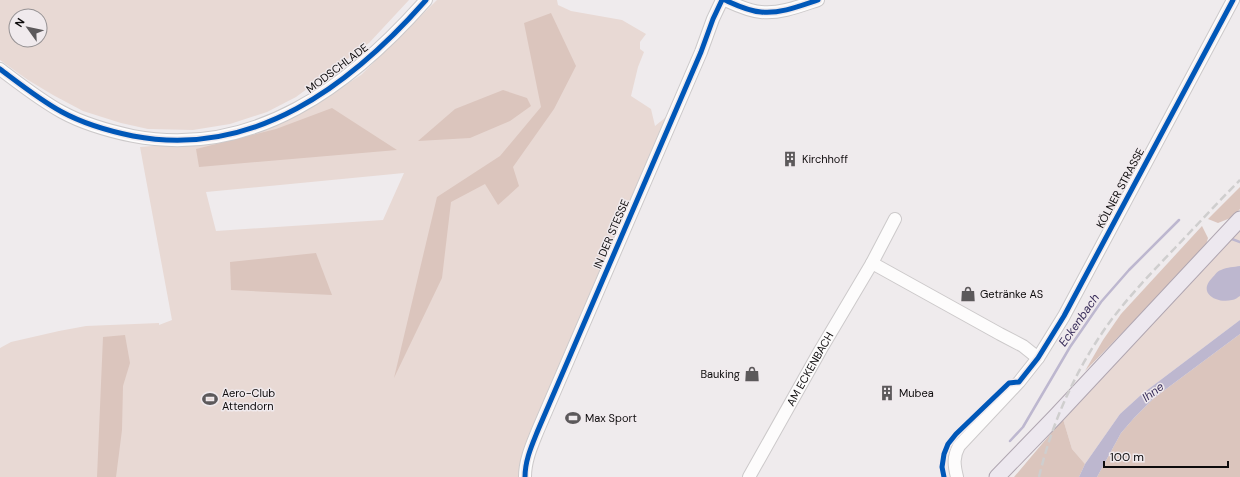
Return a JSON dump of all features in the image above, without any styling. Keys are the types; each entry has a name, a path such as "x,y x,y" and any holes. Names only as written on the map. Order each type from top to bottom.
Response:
{"main road":[{"path":"994,477 1055,417 1240,219"}],"street":[{"name":"MODSCHLADE","path":"0,69 39,98 63,112 100,128 160,140 193,140 223,136 277,119 326,92 377,50 426,0"},
{"name":"IN DER STESSE","path":"525,477 525,465 538,430 722,0"},
{"path":"725,0 748,10 760,12 782,11 818,0"},
{"name":"KÖLNER STRASSE","path":"957,477 954,465 955,454 959,446 1019,382 1038,358 1064,316 1233,0"},
{"name":"AM ECKENBACH","path":"748,477 895,220"},
{"path":"872,262 994,332 1023,346 1038,358"}],"shaded area":[{"path":"0,0 409,0 369,43 296,97 267,112 230,124 193,130 148,129 121,123 83,111 28,80 0,60"},
{"path":"437,0 557,0 558,5 571,11 622,20 646,34 640,42 640,49 644,52 638,67 631,96 651,109 655,126 671,113 522,477 0,477 0,348 11,342 86,326 159,323 159,325 172,320 140,147 200,142 249,132 297,116 361,75","holes":["404,173 383,220 216,231 206,192"]},
{"path":"551,13 576,66 554,109 513,167 519,186 498,205 485,184 451,202 442,278 394,378 437,197 500,156 541,107 524,23"},
{"path":"503,90 527,98 531,106 510,121 470,138 418,141 455,109"},
{"path":"332,108 397,150 199,167 196,149 276,129"},
{"path":"1240,187 1240,209 1233,217 1218,223 1208,219"},
{"path":"1202,226 1208,238 1205,248 1085,371 1103,340 1121,314"},
{"path":"1240,228 1240,320 1142,394 1120,414 1085,464 1072,449 1063,419"},
{"path":"316,253 332,295 231,290 230,262"},
{"path":"1240,334 1240,477 1097,477 1121,433 1154,398"},
{"path":"125,335 130,363 123,386 122,430 116,477 97,477 103,337"},
{"path":"1063,419 1072,449 1085,464 1079,477 1014,477"}],"water":[{"path":"1240,266 1240,296 1234,300 1226,301 1215,299 1208,293 1208,283 1216,273 1226,268"},
{"name":"Ihne","path":"1240,320 1240,334 1154,398 1134,418 1121,433 1097,477 1079,477 1085,464 1120,414 1142,394"}],"waterway":[{"name":"Eckenbach","path":"1010,441 1023,427 1070,347 1101,302 1129,270 1179,220"},
{"name":"Eckenbach","path":"1232,239 1240,242"}],"railway":[{"path":"1039,477 1044,456 1066,397 1086,359 1109,323 1141,284 1240,180"}],"cycle path":[{"path":"0,69 30,92 54,107 70,116 97,127 133,136 177,140 219,136 259,125 297,108 332,86 366,60 397,31 426,0"},
{"path":"525,477 531,447 538,430 722,0"},
{"path":"725,0 742,8 761,12 775,12 790,9 818,0"},
{"path":"944,477 942,467 944,454 948,444 956,434 1009,383 1019,382 1038,358 1064,316 1233,0"}],"place":[{"name":"Kirchhoff","path":"790,159"},
{"name":"Getränke AS","path":"968,294"},
{"name":"Bauking","path":"752,374"},
{"name":"Mubea","path":"887,393"},
{"name":"Aero-Club Attendorn","path":"210,399"},
{"name":"Max Sport","path":"573,418"}]}
